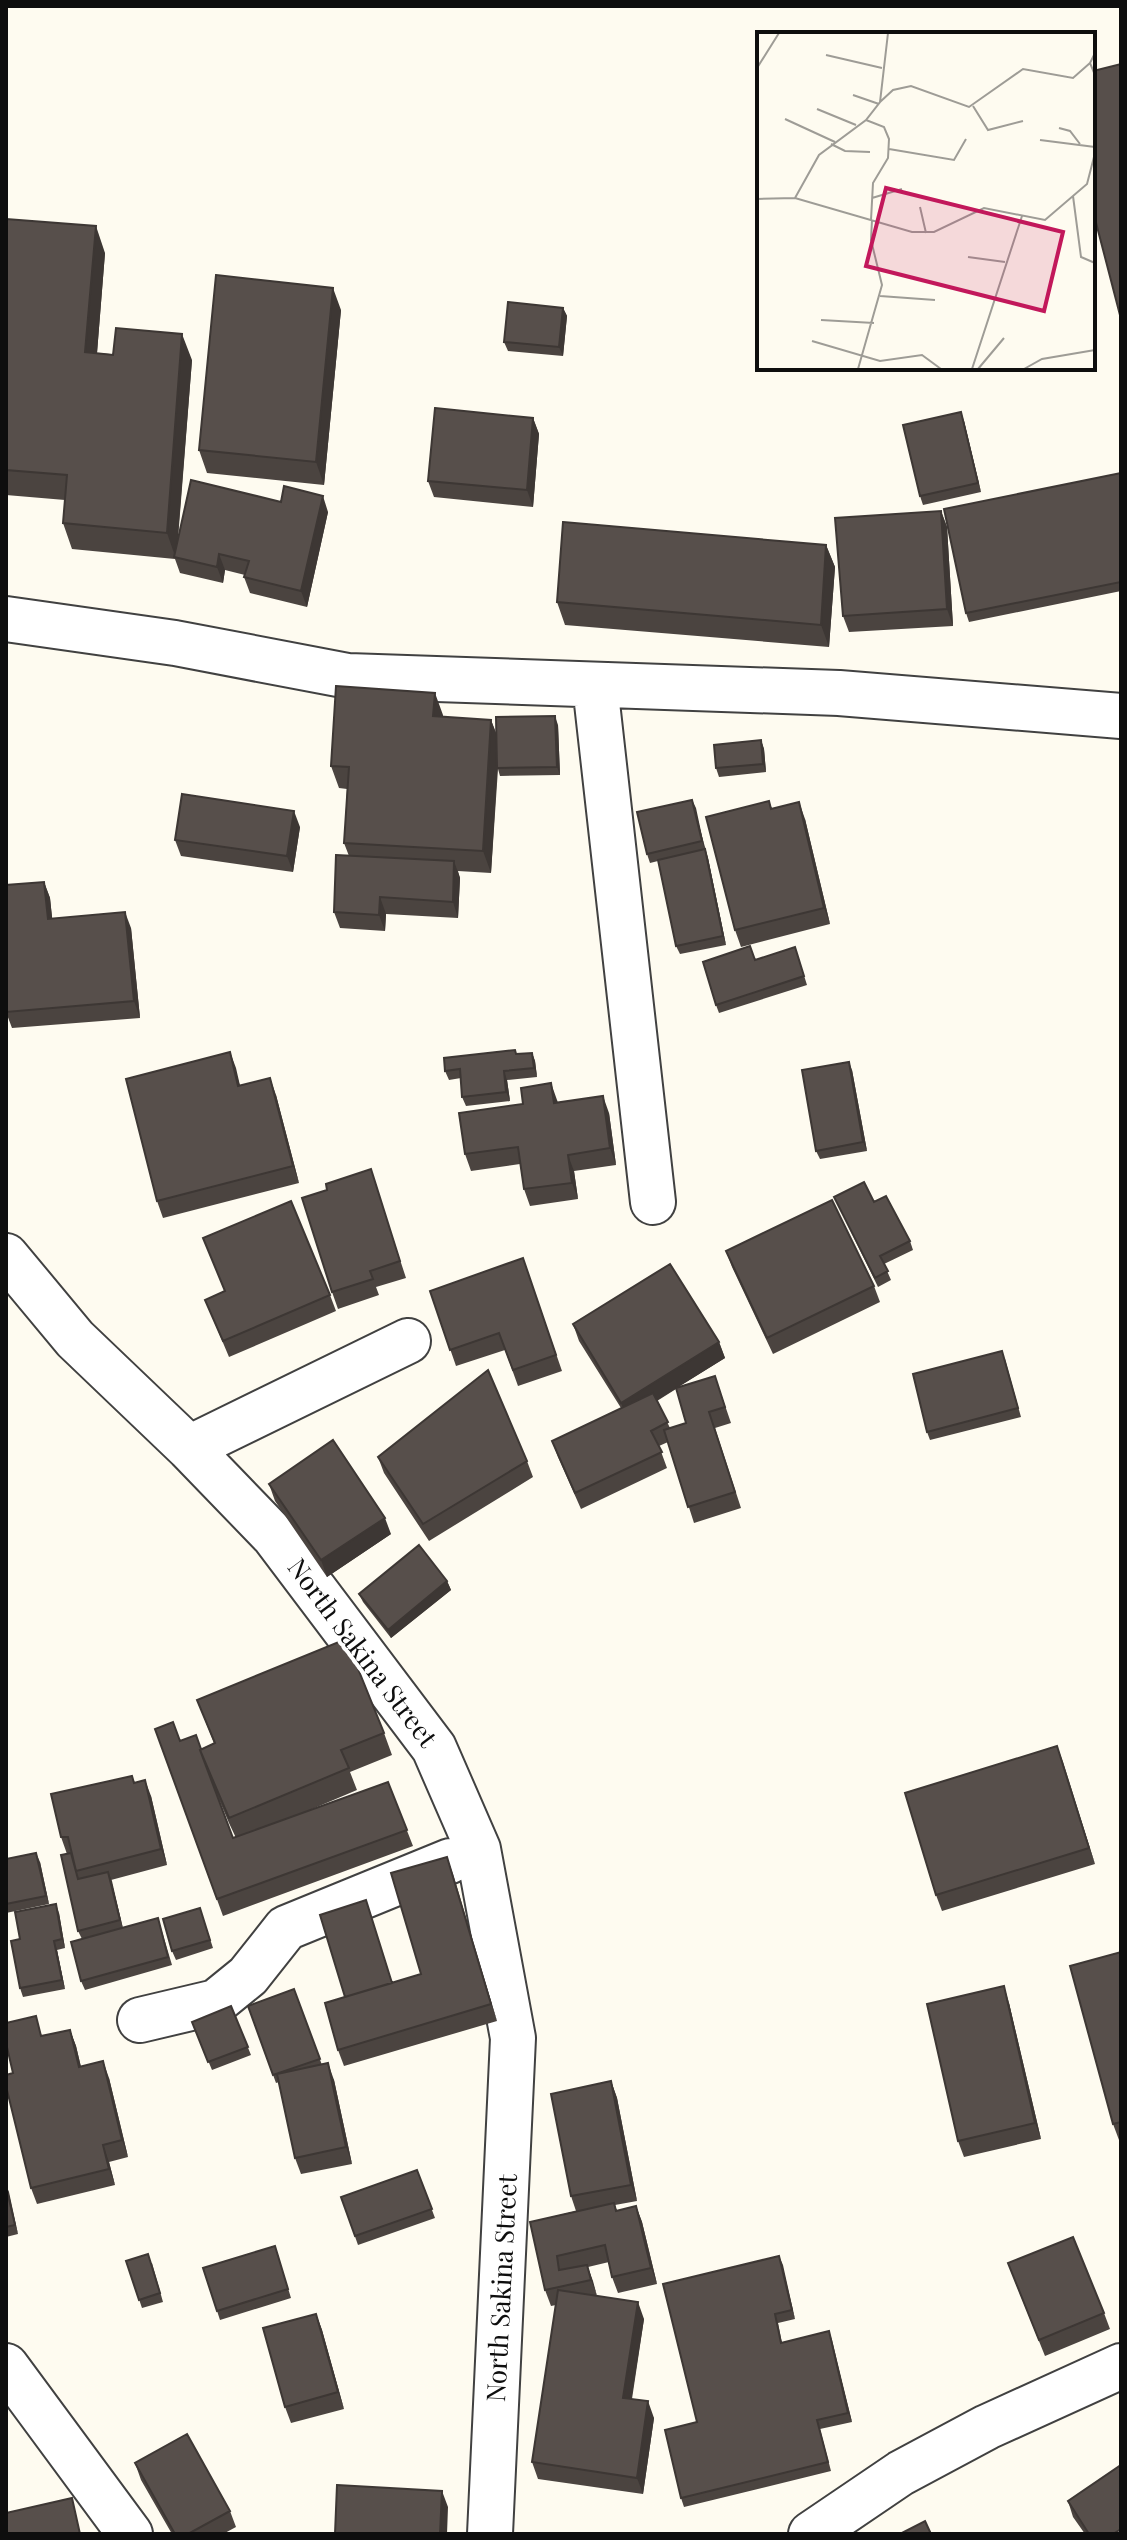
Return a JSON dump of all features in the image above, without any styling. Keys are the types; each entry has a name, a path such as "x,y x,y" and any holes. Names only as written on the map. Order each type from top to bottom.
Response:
{"street":[{"path":"6,619 175,643 348,676 839,693 1121,716"},
{"path":"595,685 653,1202"},
{"name":"North Sakina Street","path":"6,1256 75,1339 189,1448 274,1536 434,1748 478,1849 513,2038 490,2534"},
{"path":"189,1448 408,1341"},
{"path":"140,2020 216,2002 248,1976 286,1928 478,1849"},
{"path":"6,2366 130,2534"},
{"path":"811,2534 901,2473 987,2427 1121,2366"}],"building":[{"path":"1121,64 1121,319 1095,219 1095,70"},
{"path":"6,219 96,226 85,352 113,355 116,328 182,334 167,533 63,523 67,475 6,470"},
{"path":"216,275 333,288 316,462 199,450"},
{"path":"508,302 563,308 559,347 504,342"},
{"path":"435,408 533,418 527,490 428,481"},
{"path":"961,412 978,483 920,496 903,425"},
{"path":"1121,473 1121,582 966,613 944,509"},
{"path":"191,480 281,502 284,486 323,496 301,591 244,577 249,561 219,554 217,567 174,557"},
{"path":"941,511 947,609 843,616 835,518"},
{"path":"563,522 826,545 821,625 557,602"},
{"path":"336,686 435,693 433,716 491,720 483,851 344,843 349,767 331,766"},
{"path":"555,716 557,767 497,768 496,717"},
{"path":"761,740 763,764 716,768 714,745"},
{"path":"182,794 294,811 287,856 175,840"},
{"path":"692,800 702,841 647,854 637,812"},
{"path":"769,801 771,809 799,802 824,908 735,930 706,817"},
{"path":"705,849 723,936 676,946 658,860"},
{"path":"336,855 454,861 453,902 380,897 379,915 334,912"},
{"path":"44,882 48,919 125,912 134,1001 6,1012 6,885"},
{"path":"750,946 755,960 795,947 804,976 716,1005 703,962"},
{"path":"515,1050 516,1054 532,1053 534,1068 504,1071 506,1092 462,1097 460,1069 445,1071 444,1058"},
{"path":"230,1052 238,1086 270,1078 293,1166 157,1201 126,1079"},
{"path":"849,1062 863,1142 816,1151 802,1070"},
{"path":"551,1083 554,1103 603,1096 610,1148 568,1155 572,1183 524,1189 518,1147 465,1154 459,1113 523,1104 521,1088"},
{"path":"371,1169 400,1261 370,1271 373,1279 332,1292 302,1198 327,1190 326,1184"},
{"path":"864,1182 874,1202 886,1196 910,1241 880,1256 888,1271 875,1278 834,1197"},
{"path":"832,1200 874,1286 767,1338 726,1251"},
{"path":"291,1201 330,1295 223,1341 205,1300 225,1291 203,1238"},
{"path":"523,1258 556,1355 513,1370 499,1333 450,1350 430,1291"},
{"path":"670,1264 719,1342 621,1403 573,1324"},
{"path":"1002,1351 1018,1408 927,1432 913,1374"},
{"path":"488,1370 527,1461 423,1524 378,1457"},
{"path":"715,1376 725,1407 709,1412 735,1492 688,1507 664,1430 686,1423 676,1388"},
{"path":"653,1393 668,1422 651,1431 662,1452 575,1493 552,1441"},
{"path":"333,1440 385,1518 321,1560 269,1484"},
{"path":"419,1545 447,1581 388,1630 359,1594"},
{"path":"346,1639 384,1733 341,1750 349,1768 229,1818 200,1750 215,1743 197,1700"},
{"path":"173,1722 180,1741 196,1735 233,1838 388,1782 407,1830 217,1899 155,1729"},
{"path":"1057,1746 1089,1848 936,1895 905,1793"},
{"path":"132,1776 134,1783 145,1780 161,1849 76,1871 68,1837 61,1837 51,1794"},
{"path":"36,1853 46,1896 6,1904 6,1859"},
{"path":"71,1853 78,1879 108,1872 120,1920 78,1931 61,1855"},
{"path":"447,1857 491,2004 338,2050 325,2003 421,1974 391,1873"},
{"path":"366,1900 392,1983 345,1997 320,1915"},
{"path":"56,1904 62,1939 54,1941 62,1980 20,1988 11,1941 20,1939 15,1912"},
{"path":"200,1908 210,1940 172,1951 163,1919"},
{"path":"158,1918 168,1957 81,1981 71,1942"},
{"path":"1121,1952 1121,2122 1113,2124 1070,1966"},
{"path":"1004,1986 1035,2123 958,2141 927,2004"},
{"path":"294,1989 320,2059 273,2075 248,2006"},
{"path":"231,2006 248,2047 208,2062 192,2022"},
{"path":"36,2016 41,2036 70,2030 79,2067 103,2061 122,2140 103,2145 109,2169 31,2188 6,2086 6,2075 13,2073 6,2043 6,2023"},
{"path":"328,2063 346,2147 295,2158 277,2074"},
{"path":"611,2081 631,2185 571,2196 551,2094"},
{"path":"417,2170 432,2209 355,2236 341,2197"},
{"path":"6,2186 15,2225 6,2227"},
{"path":"614,2203 616,2211 636,2206 651,2268 612,2277 605,2245 557,2256 559,2270 587,2265 591,2280 545,2290 530,2222"},
{"path":"1073,2237 1104,2313 1039,2340 1008,2263"},
{"path":"275,2246 288,2289 217,2311 203,2268"},
{"path":"148,2254 160,2293 139,2300 126,2261"},
{"path":"779,2256 792,2310 775,2314 781,2343 829,2331 848,2413 817,2420 828,2462 681,2498 665,2430 697,2422 663,2284"},
{"path":"558,2290 638,2302 623,2398 648,2401 637,2478 532,2462"},
{"path":"316,2314 338,2392 285,2407 263,2328"},
{"path":"187,2434 230,2511 188,2534 175,2534 135,2463"},
{"path":"1121,2465 1121,2529 1113,2534 1089,2534 1068,2501"},
{"path":"337,2485 442,2491 440,2534 335,2534"},
{"path":"72,2498 80,2534 6,2534 6,2513"},
{"path":"925,2521 931,2534 900,2534"}]}
